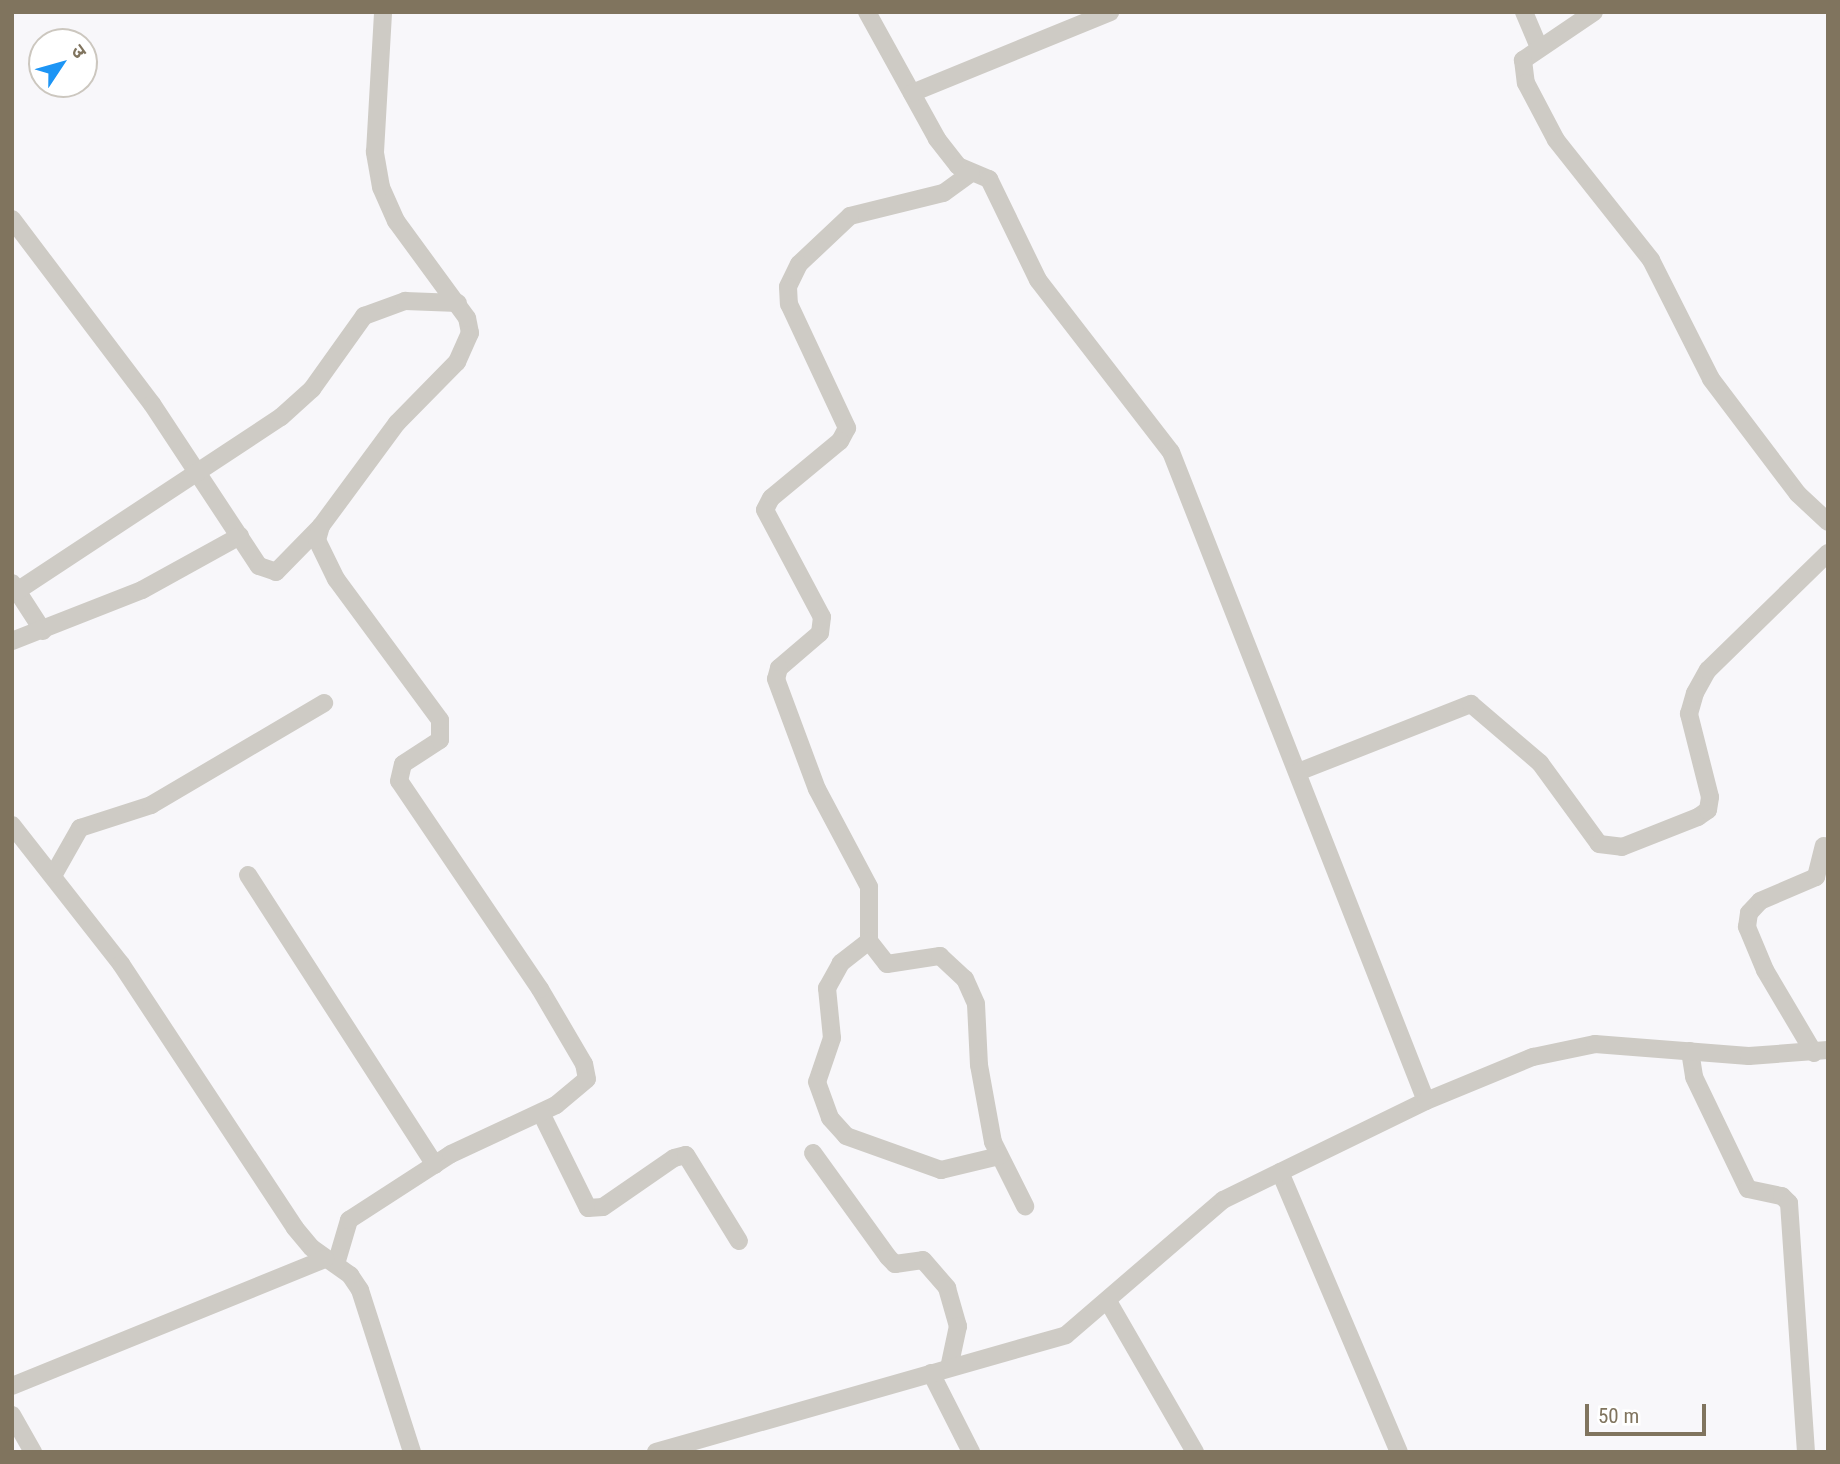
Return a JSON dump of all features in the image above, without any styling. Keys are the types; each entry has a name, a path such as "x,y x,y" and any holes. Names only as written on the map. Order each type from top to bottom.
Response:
{"street":[{"path":"12,219 200,474 240,536 270,574 321,526 410,408 457,362 470,333 458,303 396,221 381,187 375,152 383,12"},
{"path":"867,12 951,159 971,173 989,179 1038,280 1163,438 1298,772 1426,1101"},
{"path":"912,93 1110,12"},
{"path":"1524,12 1539,48"},
{"path":"1594,12 1539,48 1521,67 1547,126 1639,241 1718,388 1798,495 1828,522"},
{"path":"971,173 943,193 869,209 840,222 800,264 786,295 847,428 840,442 766,504 767,516 823,625 817,638 779,668 776,679 817,789 869,887 869,941 887,964 940,956 965,979 976,1004 982,1087 999,1156 1025,1206"},
{"path":"43,631 15,587 200,474 312,389 364,316 405,301 458,303"},
{"path":"12,1386 331,1262 349,1220 435,1165 541,1113 583,1086 584,1064 540,989 399,781 403,764 440,740 440,720 325,562 317,540 321,526"},
{"path":"12,640 43,631 142,590 240,536"},
{"path":"1298,772 1471,704 1540,763 1599,844 1622,847 1698,817 1708,810 1710,797 1689,714 1695,693 1707,670 1828,553"},
{"path":"54,874 80,828 152,805 324,703"},
{"path":"12,825 18,838 54,874 168,1033 295,1228 331,1262 350,1275 371,1315 412,1452"},
{"path":"1821,1051 1765,970 1747,927 1749,913 1760,901 1816,877 1824,846"},
{"path":"248,875 435,1165"},
{"path":"869,941 841,963 827,988 832,1038 817,1082 830,1118 846,1136 941,1170 999,1156"},
{"path":"656,1452 1066,1335 1109,1303 1195,1221 1280,1172 1426,1101 1555,1050 1595,1044 1690,1051 1821,1051"},
{"path":"1690,1051 1694,1077 1748,1189 1782,1196 1789,1203 1806,1452"},
{"path":"541,1113 588,1208 603,1207 674,1158 686,1155 739,1241"},
{"path":"813,1153 888,1257 895,1264 923,1260 947,1288 958,1326 949,1368"},
{"path":"1280,1172 1399,1452"},
{"path":"1109,1303 1195,1452"},
{"path":"931,1373 971,1452"},
{"path":"12,1415 33,1452"}]}
